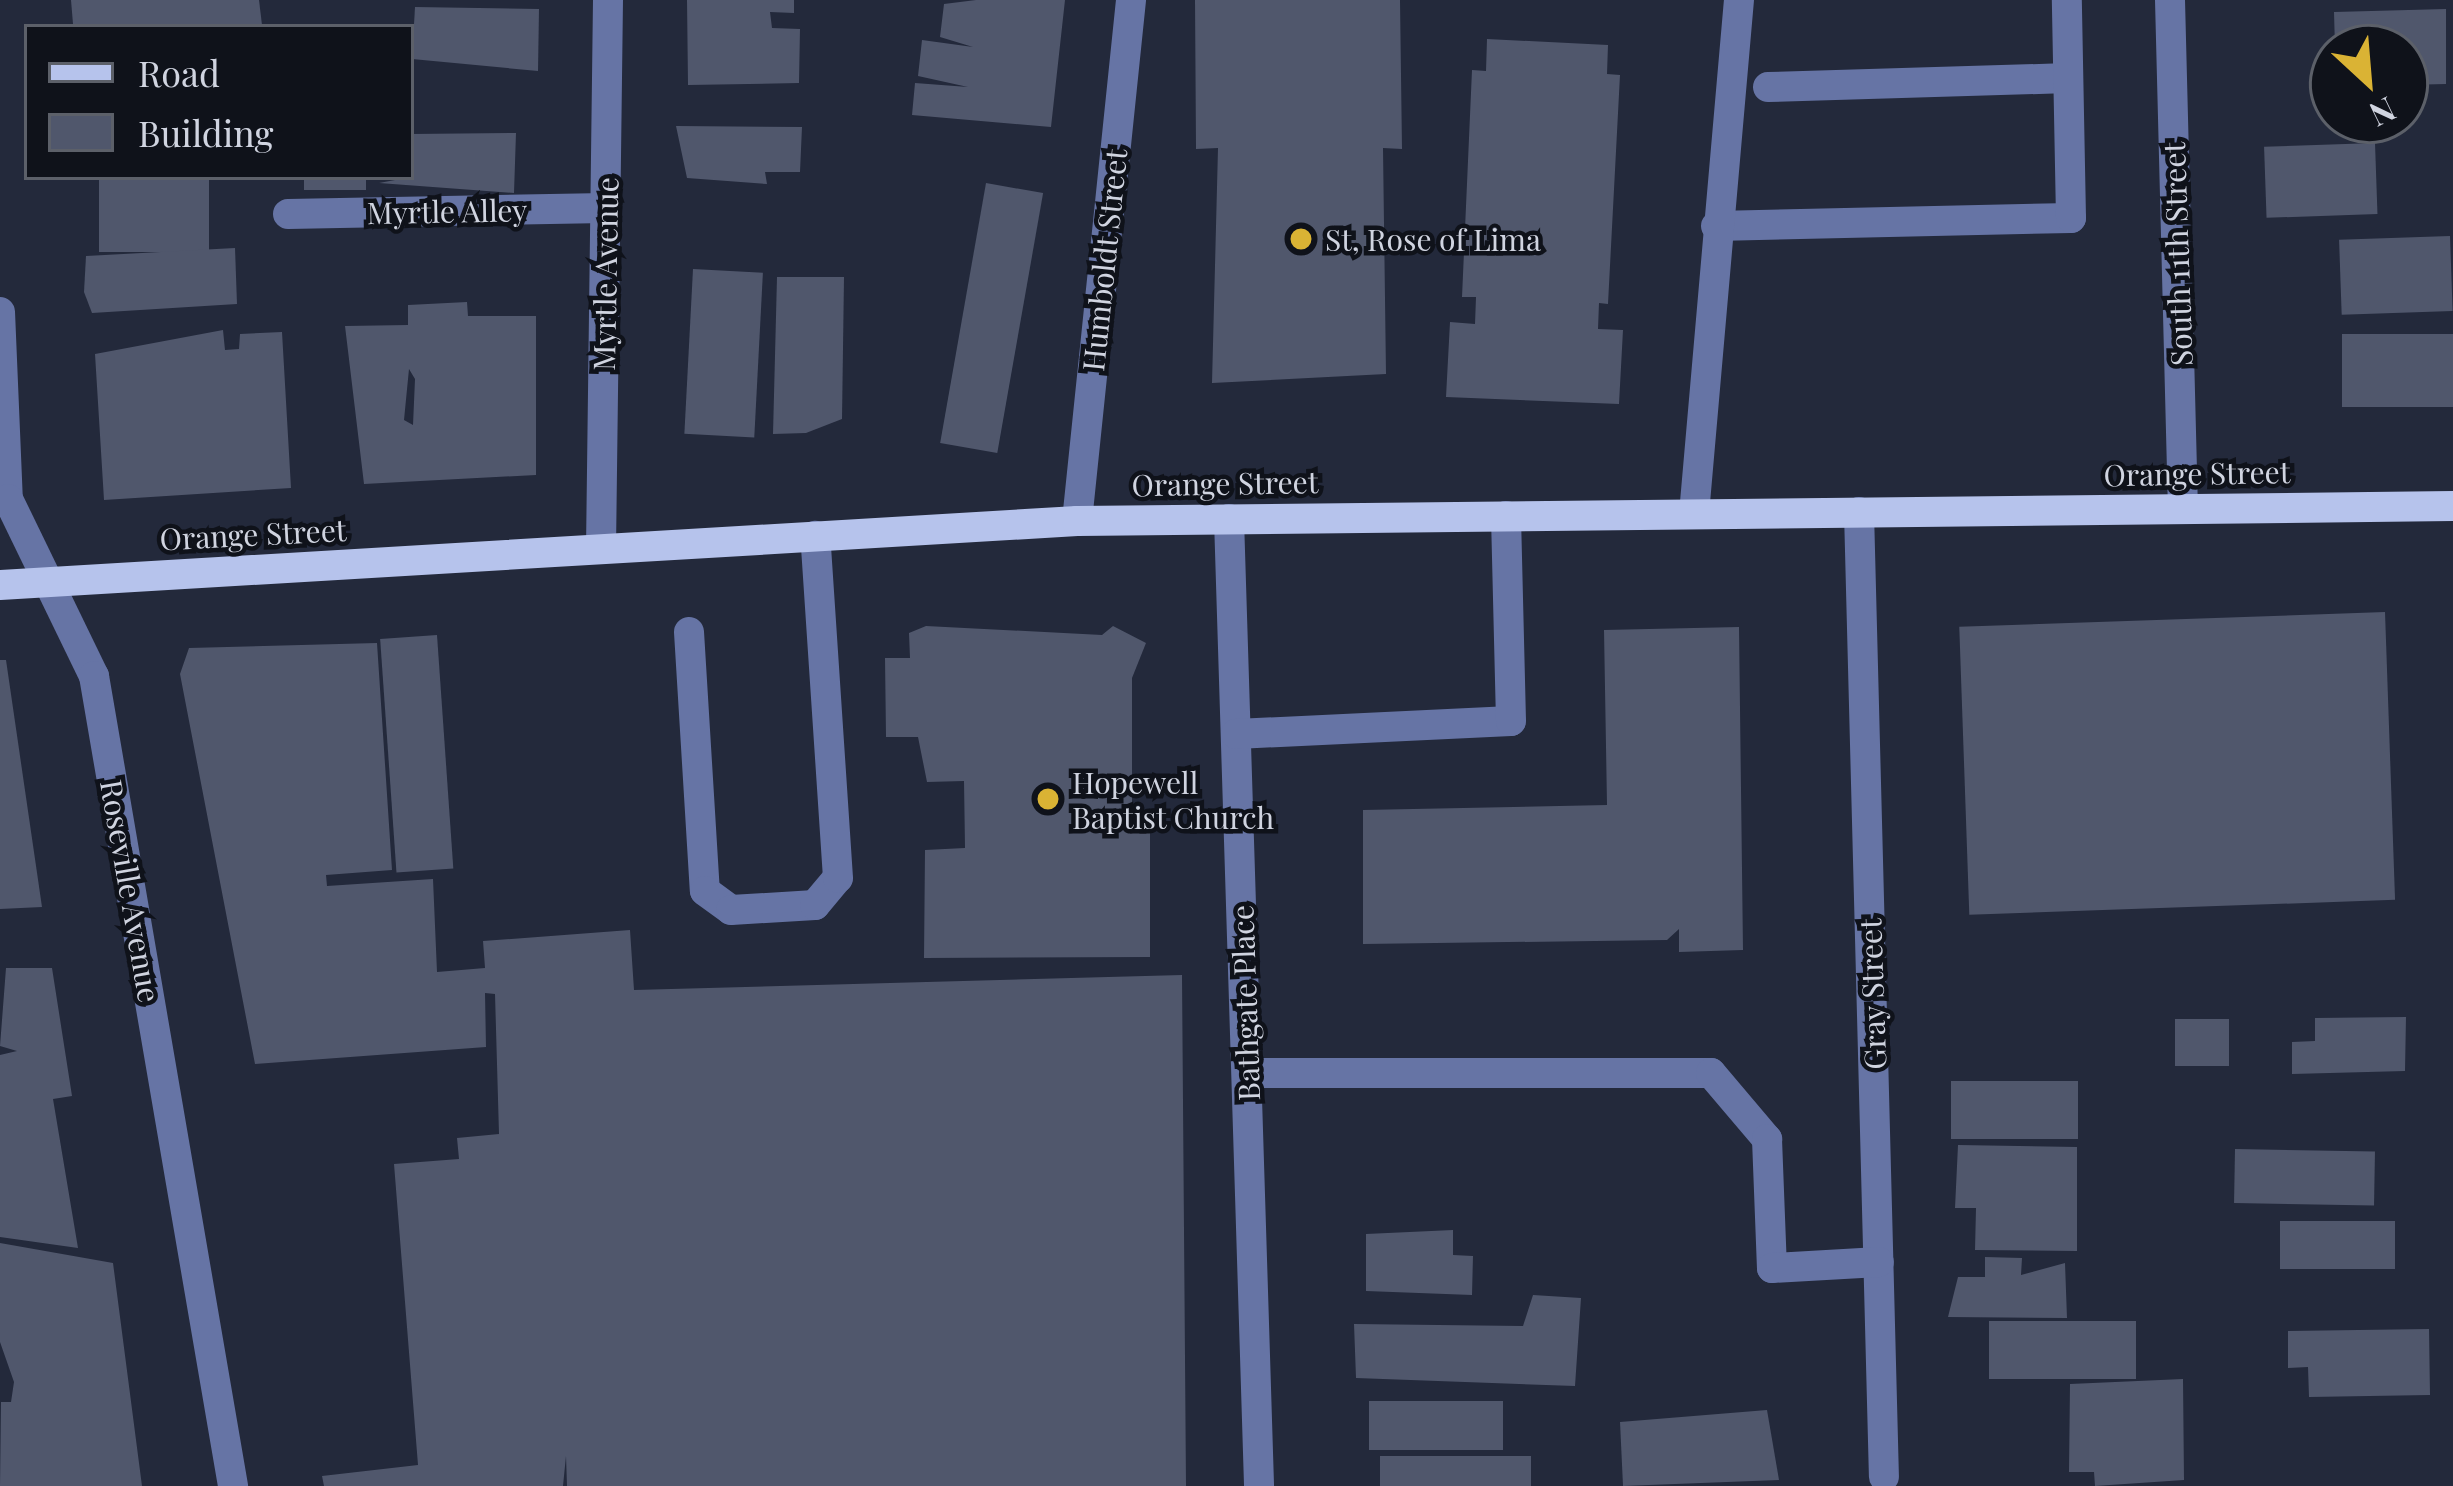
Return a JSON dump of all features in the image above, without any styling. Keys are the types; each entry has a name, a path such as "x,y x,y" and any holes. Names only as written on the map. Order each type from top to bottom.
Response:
{"main road":[{"name":"Orange Street","path":"0,585 1077,521 2453,506"}],"street":[{"name":"Myrtle Avenue","path":"602,549 608,0"},
{"name":"Humboldt Street","path":"1077,521 1131,0"},
{"path":"1694,514 1739,0"},
{"path":"1716,226 2071,218 2067,0"},
{"name":"South 11th Street","path":"2170,0 2183,509"},
{"path":"1768,87 2068,77"},
{"name":"Myrtle Alley","path":"288,214 605,208"},
{"name":"Roseville Avenue","path":"0,311 8,499 94,676 233,1486"},
{"name":"Gray Street","path":"1859,512 1884,1477"},
{"path":"1236,734 1511,721 1506,516"},
{"name":"Bathgate Place","path":"1228,519 1259,1486"},
{"path":"688,632 705,891 731,910 815,905 838,878 815,536"},
{"path":"1248,1073 1711,1073 1767,1139 1772,1268 1879,1262"}],"building":[{"path":"71,0 259,0 262,24 73,24"},
{"path":"687,0 794,0 794,13 770,12 772,28 800,29 799,83 688,85"},
{"path":"1065,0 1051,127 912,115 915,83 968,87 918,76 922,40 973,47 940,37 944,4"},
{"name":"St, Rose of Lima","path":"1195,0 1400,0 1402,149 1383,148 1386,374 1212,383 1218,148 1196,149"},
{"path":"415,7 539,9 538,71 414,59"},
{"path":"2446,9 2446,84 2429,84 2429,24 2334,24 2334,12"},
{"path":"1487,39 1608,45 1607,74 1620,75 1608,304 1599,303 1598,329 1623,330 1619,404 1446,397 1450,322 1475,324 1476,297 1462,297 1472,70 1486,71"},
{"path":"676,126 802,127 800,172 765,172 767,184 687,178"},
{"path":"516,133 514,193 379,183 414,180 414,134"},
{"path":"2375,144 2377,214 2267,218 2264,147"},
{"path":"99,180 209,180 209,252 99,252"},
{"path":"304,180 366,180 366,190 304,190"},
{"path":"986,183 1043,193 997,453 940,443"},
{"path":"2450,236 2453,311 2342,315 2339,240"},
{"path":"235,248 237,304 92,313 84,292 86,256"},
{"path":"693,269 763,273 754,437 684,434"},
{"path":"777,277 844,277 842,419 806,433 773,434"},
{"path":"467,302 468,316 536,316 536,475 364,484 345,326 408,325 408,305","holes":["409,369 415,379 413,425 404,420"]},
{"path":"223,330 225,350 239,349 240,334 282,332 291,488 104,500 95,354"},
{"path":"2342,334 2453,334 2453,407 2342,407"},
{"path":"2385,612 2395,900 1969,915 1959,627"},
{"name":"Hopewell Baptist Church","path":"926,626 1102,635 1113,626 1146,643 1132,678 1132,818 1150,817 1150,957 924,958 925,850 965,848 964,781 927,782 918,737 886,737 885,658 910,658 909,633"},
{"path":"1739,627 1743,950 1679,952 1679,929 1667,940 1363,944 1363,810 1607,805 1604,630"},
{"path":"437,635 453,868 396,872 380,639"},
{"path":"377,643 392,870 326,875 327,886 433,879 437,972 485,968 483,941 630,930 634,990 1182,975 1186,1486 567,1486 566,1456 563,1486 324,1486 322,1476 418,1465 394,1164 459,1159 457,1138 499,1134 495,994 485,993 486,1047 255,1064 180,674 189,648"},
{"path":"0,660 6,660 42,907 0,909"},
{"path":"6,968 52,968 72,1096 53,1099 78,1248 0,1237 0,1055 17,1051 0,1046"},
{"path":"2406,1017 2405,1071 2292,1074 2292,1042 2315,1041 2315,1018"},
{"path":"2175,1019 2229,1019 2229,1066 2175,1066"},
{"path":"1951,1081 2078,1081 2078,1139 1951,1139"},
{"path":"1958,1145 2077,1147 2077,1251 1975,1250 1976,1208 1955,1208"},
{"path":"2235,1149 2375,1151 2374,1205 2234,1203"},
{"path":"2280,1221 2395,1221 2395,1269 2280,1269"},
{"path":"1453,1230 1453,1255 1473,1256 1472,1295 1366,1291 1366,1234"},
{"path":"0,1243 113,1263 142,1486 0,1486 1,1402 11,1402 14,1382 0,1342"},
{"path":"1985,1257 2022,1258 2021,1275 2065,1263 2067,1318 1948,1317 1958,1277 1985,1277"},
{"path":"1533,1295 1581,1298 1575,1386 1356,1378 1354,1324 1523,1326"},
{"path":"1989,1321 2136,1321 2136,1379 1989,1379"},
{"path":"2429,1329 2430,1395 2309,1397 2308,1367 2288,1368 2288,1331"},
{"path":"2183,1379 2184,1480 2095,1486 2094,1472 2069,1472 2070,1384"},
{"path":"1369,1401 1503,1401 1503,1450 1369,1450"},
{"path":"1767,1410 1779,1480 1623,1486 1620,1422"},
{"path":"1380,1456 1531,1456 1531,1486 1380,1486"}],"place":[{"name":"St, Rose of Lima","path":"1301,239"},
{"name":"Hopewell Baptist Church","path":"1048,799"}]}
